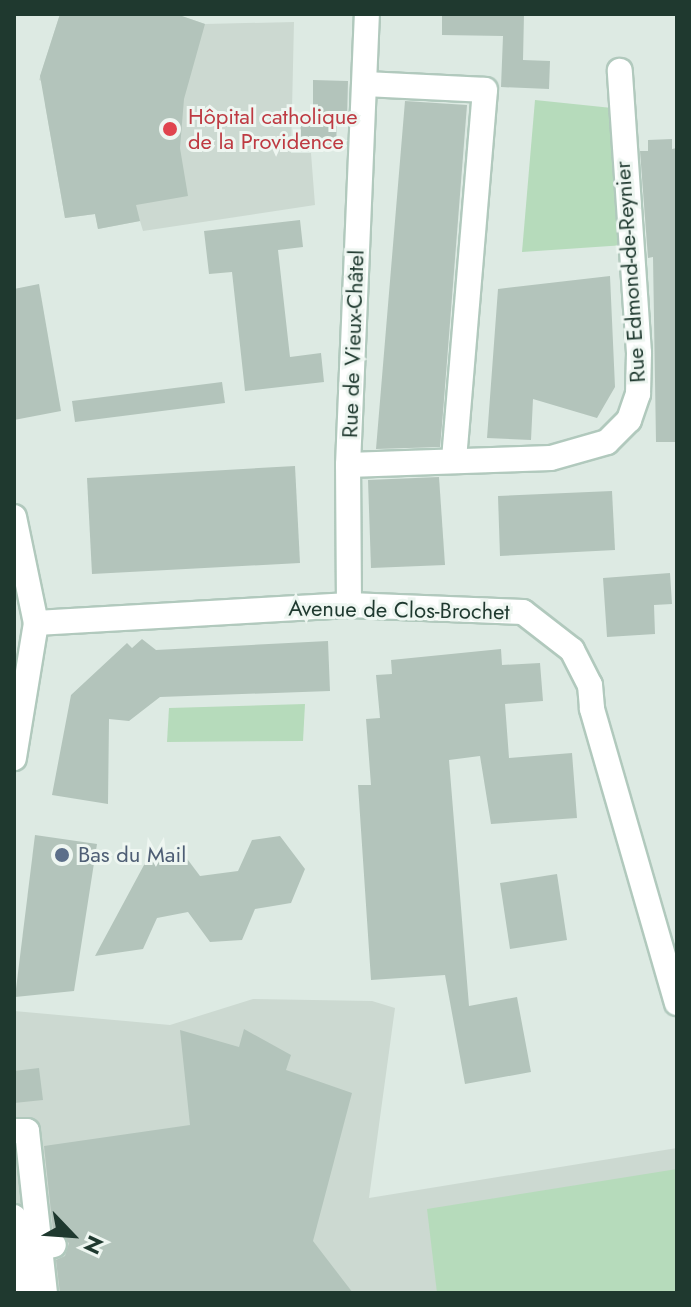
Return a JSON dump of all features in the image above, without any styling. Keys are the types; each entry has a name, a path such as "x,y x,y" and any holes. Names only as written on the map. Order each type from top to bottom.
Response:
{"street":[{"name":"Rue de Vieux-Châtel","path":"349,605 348,465 355,381 357,199 367,84 367,14"},
{"name":"Rue Edmond-de-Reynier","path":"348,465 551,458 607,442 629,420 638,394 639,353 620,71"},
{"path":"367,84 485,90 454,459"},
{"path":"14,517 36,623 14,758"},
{"name":"Avenue de Clos-Brochet","path":"36,623 349,605 523,612 572,650 590,685 592,709 677,1003"},
{"path":"14,1131 27,1131 47,1247 45,1293"},
{"path":"14,1217 25,1293"}],"shaded area":[{"name":"Hôpital catholique de la Providence","path":"60,14 176,14 205,24 294,22 291,153 311,153 315,205 143,231 140,221 98,229 95,214 65,218 45,104 73,102 76,93 39,80"},
{"path":"253,999 372,1001 395,1008 369,1198 677,1148 677,1293 14,1293 14,1011 170,1025"}],"green space":[{"path":"535,100 612,108 625,245 522,252"},
{"path":"305,704 303,741 167,742 169,708"},
{"path":"677,1169 677,1293 437,1293 427,1209"}],"building":[{"path":"60,14 176,14 205,24 184,99 180,148 188,196 136,205 140,221 98,229 95,214 65,218 40,76"},
{"path":"442,14 524,14 523,60 550,61 549,89 501,87 503,36 442,35"},
{"path":"313,80 348,81 347,120 337,120 336,147 300,146 301,116 313,116"},
{"path":"405,101 467,105 442,425 440,447 376,449"},
{"path":"672,139 672,149 677,148 677,442 656,442 653,257 648,258 640,151 648,151 648,140"},
{"path":"300,220 303,247 278,250 290,357 321,353 324,382 245,391 232,272 209,274 204,231"},
{"path":"610,276 615,387 597,418 533,399 531,440 487,438 498,289"},
{"path":"39,284 61,411 14,420 14,289"},
{"path":"222,382 225,403 75,422 72,401"},
{"path":"295,466 300,563 92,574 87,478"},
{"path":"439,477 445,565 371,568 368,480"},
{"path":"612,491 615,550 500,556 498,496"},
{"path":"670,573 672,604 654,605 655,634 607,637 603,578"},
{"path":"142,639 156,650 328,641 330,691 160,697 129,721 109,719 108,804 52,795 71,695 127,643 132,648"},
{"path":"501,649 502,665 540,663 543,701 505,704 509,758 572,753 577,818 491,824 480,756 449,760 469,1006 517,997 531,1072 465,1084 445,975 371,980 358,785 371,785 366,719 380,718 376,675 392,674 391,660"},
{"path":"35,835 97,844 74,991 15,997"},
{"path":"280,836 305,869 291,903 255,909 242,940 210,942 188,912 157,918 143,949 95,956 151,852 185,856 200,876 238,871 252,840"},
{"path":"557,874 567,940 510,949 500,883"},
{"path":"244,1029 291,1055 286,1070 352,1093 313,1241 353,1293 60,1293 56,1260 65,1256 69,1243 53,1230 44,1146 190,1125 180,1030 239,1047"},
{"path":"39,1068 43,1100 14,1103 14,1071"}],"place":[{"name":"Hôpital catholique de la Providence","path":"170,129"},
{"name":"Bas du Mail","path":"62,855"}]}
